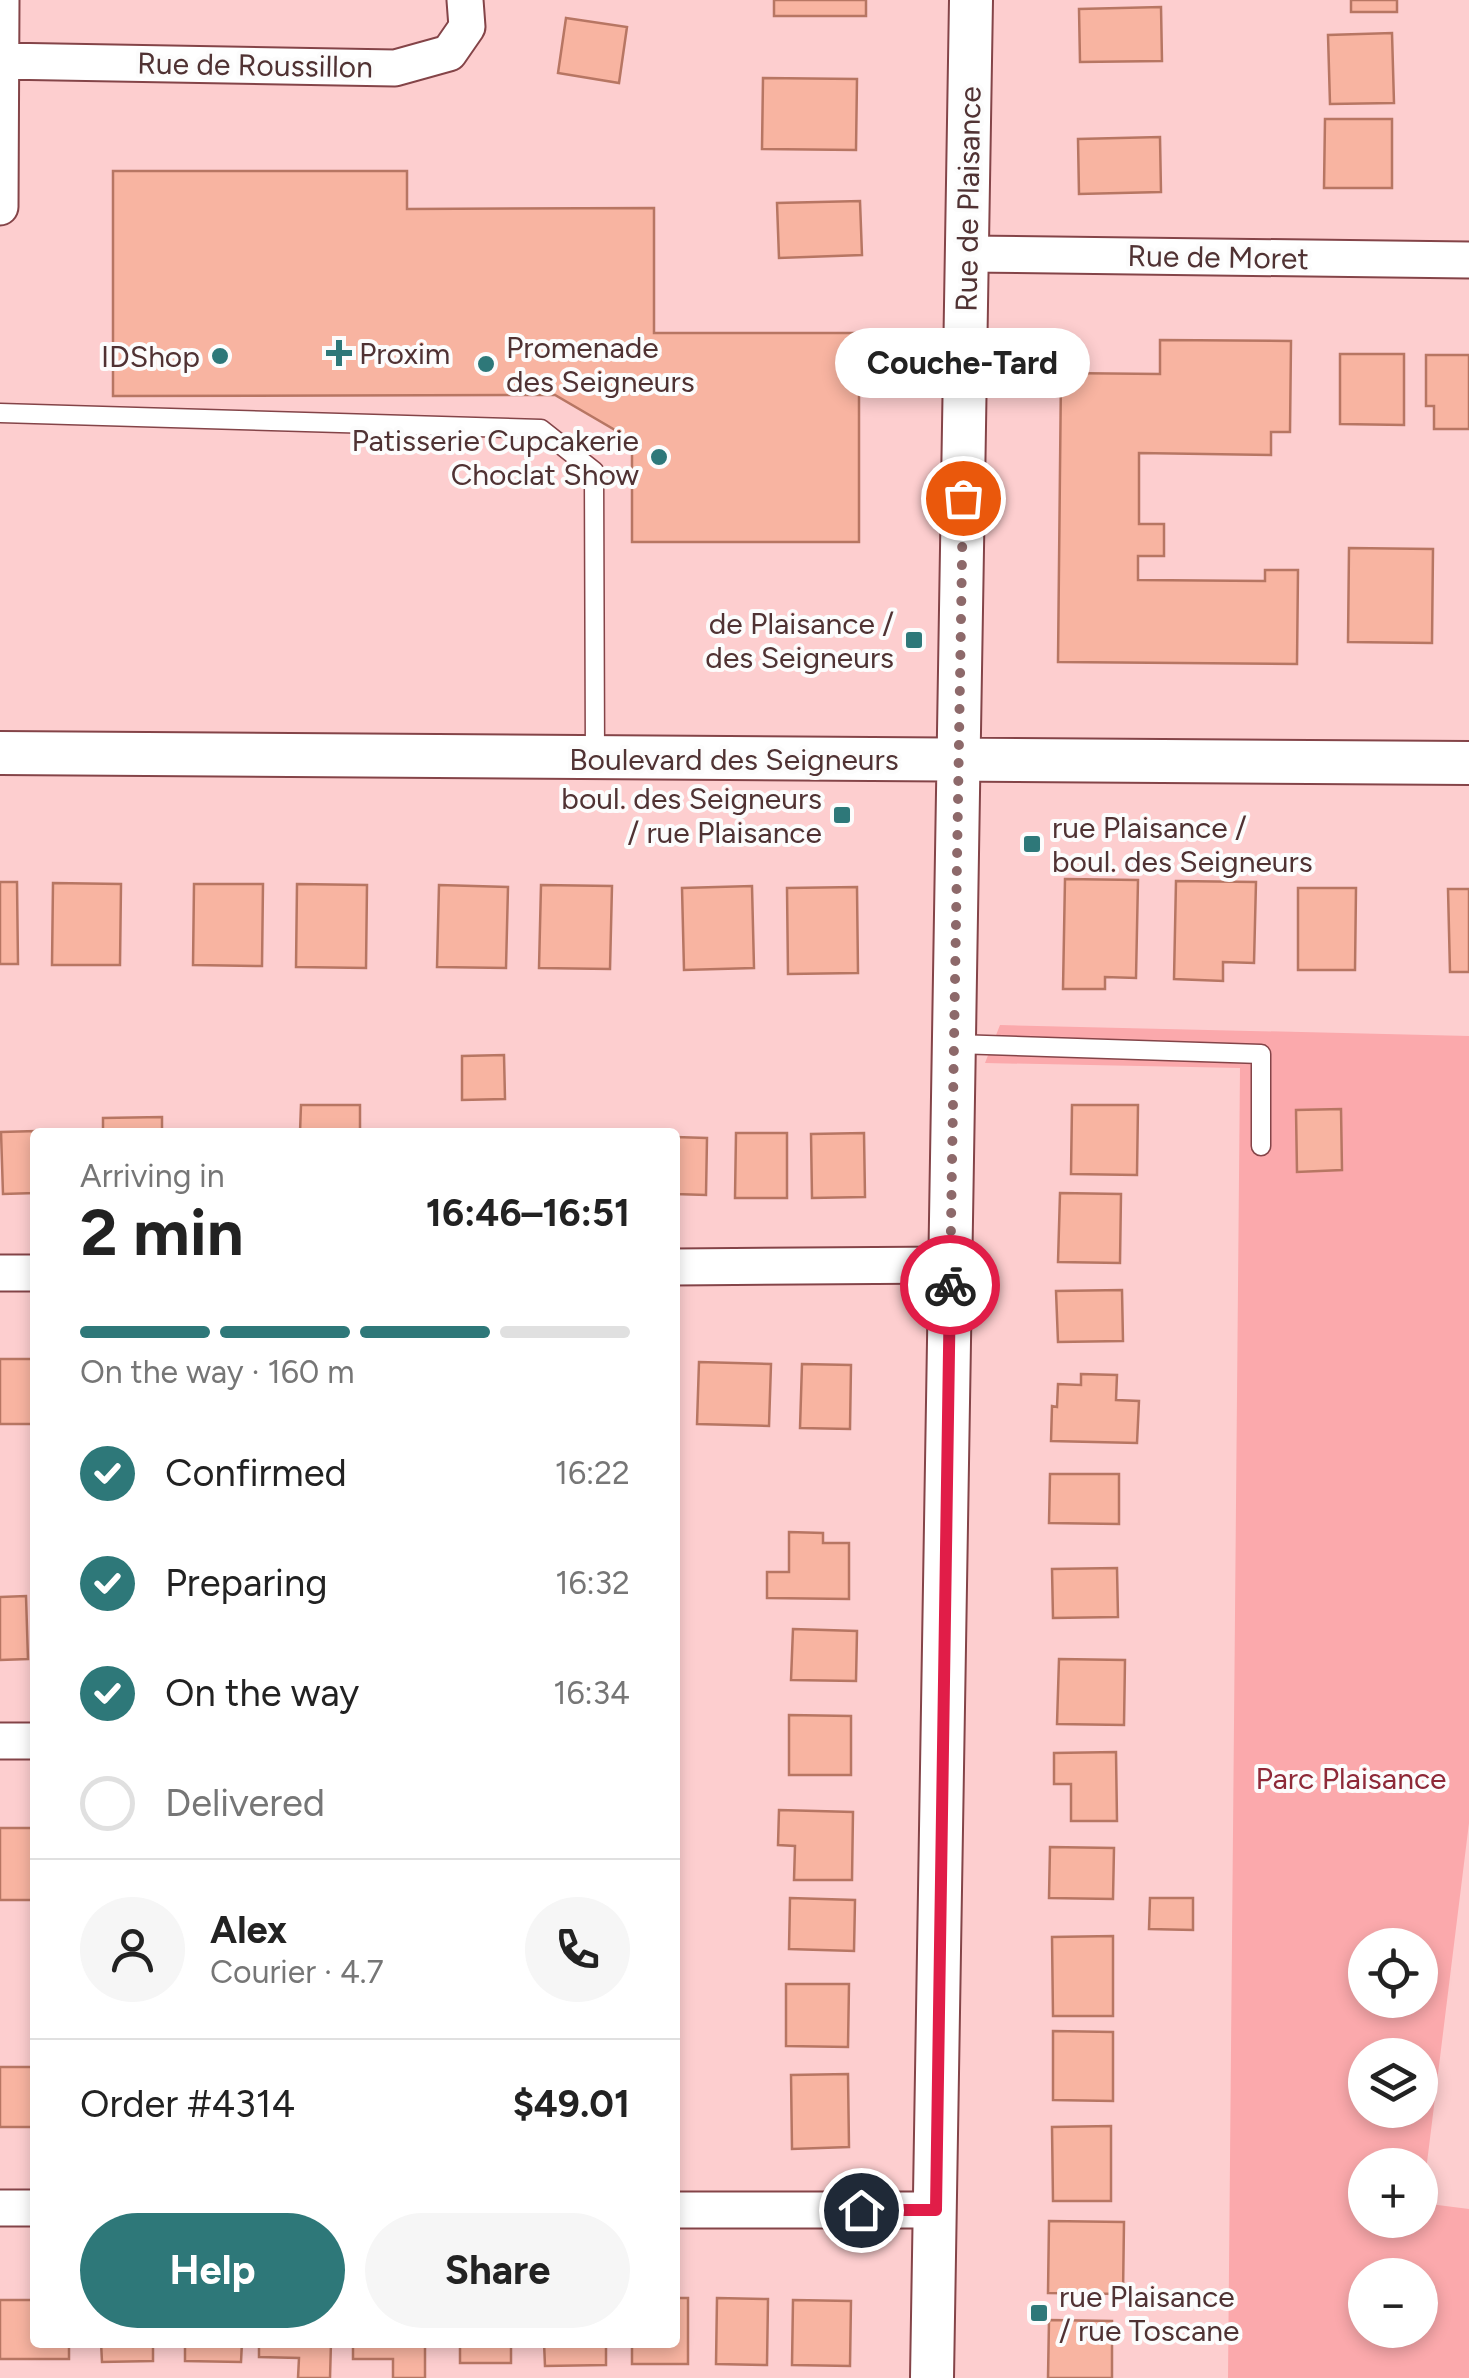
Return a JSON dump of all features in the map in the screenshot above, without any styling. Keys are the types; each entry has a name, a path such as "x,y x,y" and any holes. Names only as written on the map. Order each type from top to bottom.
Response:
{"street":[{"path":"0,208 1,0"},
{"name":"Rue de Roussillon","path":"1,62 395,68 450,52 467,26 465,0"},
{"name":"Rue de Plaisance","path":"932,2378 971,0"},
{"name":"Rue de Moret","path":"966,254 1469,260"},
{"name":"Boulevard des Seigneurs","path":"0,753 1469,763"},
{"path":"680,1268 951,1265"},
{"path":"0,1273 30,1272"},
{"path":"0,1741 30,1741"},
{"path":"0,2208 30,2208"},
{"path":"680,2210 936,2210"}],"lane":[{"path":"0,413 541,429 594,471 595,758"},
{"path":"954,1044 1261,1054 1261,1146"}],"green space":[{"name":"Parc Plaisance","path":"1000,1025 1469,1036 1469,1823 1438,2074 1438,2038 1348,2038 1348,2128 1431,2128 1429,2148 1348,2148 1348,2238 1438,2238 1438,2205 1469,2209 1469,2378 1228,2378 1240,1068 985,1063"}],"building":[{"path":"774,0 866,0 866,16 774,16"},
{"path":"1351,0 1397,0 1397,12 1351,12"},
{"path":"1161,7 1162,61 1080,62 1079,9"},
{"path":"566,18 627,27 619,83 558,73"},
{"path":"1392,33 1394,103 1330,104 1328,35"},
{"path":"763,78 857,79 856,150 762,149"},
{"path":"1325,119 1392,119 1392,188 1324,188"},
{"path":"1160,137 1161,192 1079,194 1078,139"},
{"name":"Promenade des Seigneurs","path":"113,171 407,171 407,209 654,208 654,333 859,333 859,542 632,542 632,440 555,395 113,396"},
{"path":"860,201 862,255 779,258 777,203"},
{"path":"1160,340 1291,341 1290,432 1271,432 1271,455 1139,453 1139,524 1164,524 1164,556 1138,556 1138,580 1265,581 1265,570 1298,570 1297,664 1058,662 1061,373 1160,374"},
{"path":"1340,354 1404,354 1404,425 1340,424"},
{"path":"1426,355 1469,355 1469,429 1434,429 1434,406 1426,406"},
{"path":"1349,548 1433,549 1432,643 1348,642"},
{"path":"1065,879 1138,880 1136,978 1105,977 1105,989 1063,989"},
{"path":"1176,881 1256,882 1254,963 1223,962 1223,981 1174,979"},
{"path":"0,882 17,882 18,964 0,964"},
{"path":"53,883 121,884 120,965 52,965"},
{"path":"194,884 263,884 262,966 193,965"},
{"path":"297,884 367,885 366,968 296,967"},
{"path":"439,885 508,887 506,968 437,967"},
{"path":"541,885 612,886 610,969 539,968"},
{"path":"752,886 754,968 684,970 682,888"},
{"path":"857,887 858,973 788,974 787,888"},
{"path":"1298,888 1356,888 1355,970 1298,970"},
{"path":"1448,889 1469,889 1469,972 1450,972"},
{"path":"504,1055 505,1099 462,1100 462,1056"},
{"path":"301,1105 360,1105 360,1128 300,1128"},
{"path":"1072,1105 1138,1105 1137,1175 1071,1174"},
{"path":"1341,1109 1342,1170 1297,1172 1296,1110"},
{"path":"162,1117 162,1128 103,1128 103,1118"},
{"path":"30,1131 30,1193 3,1194 1,1132"},
{"path":"736,1133 787,1133 787,1198 735,1198"},
{"path":"864,1133 865,1197 812,1198 811,1134"},
{"path":"680,1137 707,1138 706,1195 680,1194"},
{"path":"1060,1193 1121,1194 1120,1263 1058,1262"},
{"path":"1122,1290 1123,1341 1058,1342 1056,1291"},
{"path":"0,1359 30,1359 30,1424 0,1424"},
{"path":"699,1362 771,1364 769,1426 697,1424"},
{"path":"802,1364 851,1365 850,1429 800,1428"},
{"path":"1081,1374 1117,1375 1116,1400 1139,1401 1137,1443 1051,1441 1052,1406 1057,1407 1058,1384 1081,1385"},
{"path":"1050,1474 1119,1474 1119,1524 1049,1523"},
{"path":"789,1532 823,1533 823,1543 849,1543 849,1599 767,1598 767,1572 789,1572"},
{"path":"1117,1568 1118,1617 1053,1618 1052,1569"},
{"path":"26,1596 28,1659 0,1660 0,1597"},
{"path":"793,1629 857,1631 856,1681 791,1680"},
{"path":"1059,1659 1125,1660 1124,1725 1057,1724"},
{"path":"789,1715 851,1716 851,1775 789,1775"},
{"path":"1116,1752 1117,1821 1071,1821 1071,1784 1054,1784 1054,1753"},
{"path":"779,1810 853,1812 852,1880 794,1880 795,1846 778,1845"},
{"path":"0,1828 30,1828 30,1900 0,1900"},
{"path":"1050,1847 1114,1848 1113,1899 1049,1898"},
{"path":"790,1898 855,1900 854,1951 789,1949"},
{"path":"1150,1898 1193,1898 1193,1930 1149,1929"},
{"path":"1113,1936 1113,2016 1053,2016 1052,1937"},
{"path":"786,1984 849,1984 848,2047 786,2046"},
{"path":"1053,2031 1113,2032 1113,2101 1053,2100"},
{"path":"0,2067 30,2067 30,2127 0,2127"},
{"path":"848,2074 849,2147 792,2149 791,2075"},
{"path":"1111,2126 1111,2201 1053,2201 1052,2127"},
{"path":"1049,2221 1124,2222 1123,2294 1048,2293"},
{"path":"680,2298 688,2298 688,2364 632,2364 632,2348 680,2348"},
{"path":"717,2298 768,2299 767,2365 716,2364"},
{"path":"0,2300 30,2300 30,2348 69,2348 69,2359 0,2359"},
{"path":"793,2300 851,2301 850,2366 792,2365"},
{"path":"1049,2320 1112,2321 1112,2378 1048,2378"},
{"path":"101,2348 153,2348 153,2361 102,2362"},
{"path":"185,2348 242,2348 241,2362 185,2361"},
{"path":"259,2348 331,2348 330,2378 298,2378 299,2358 259,2357"},
{"path":"353,2348 425,2348 425,2378 393,2378 393,2359 353,2359"},
{"path":"460,2348 511,2348 511,2363 460,2363"},
{"path":"544,2348 606,2348 606,2365 545,2366"}],"way so far":[{"path":"950,1285 963,498"}],"place":[{"name":"Proxim","path":"339,353"},
{"name":"IDShop","path":"220,356"},
{"name":"Promenade des Seigneurs","path":"486,364"},
{"name":"Patisserie Cupcakerie Choclat Show","path":"659,457"},
{"name":"Couche-Tard","path":"963,498"},
{"name":"de Plaisance / des Seigneurs","path":"914,640"},
{"name":"boul. des Seigneurs / rue Plaisance","path":"842,815"},
{"name":"rue Plaisance / boul. des Seigneurs","path":"1032,844"},
{"name":"rue Plaisance / rue Toscane","path":"1039,2313"}],"route":[{"path":"861,2210 936,2210 950,1285"}]}
